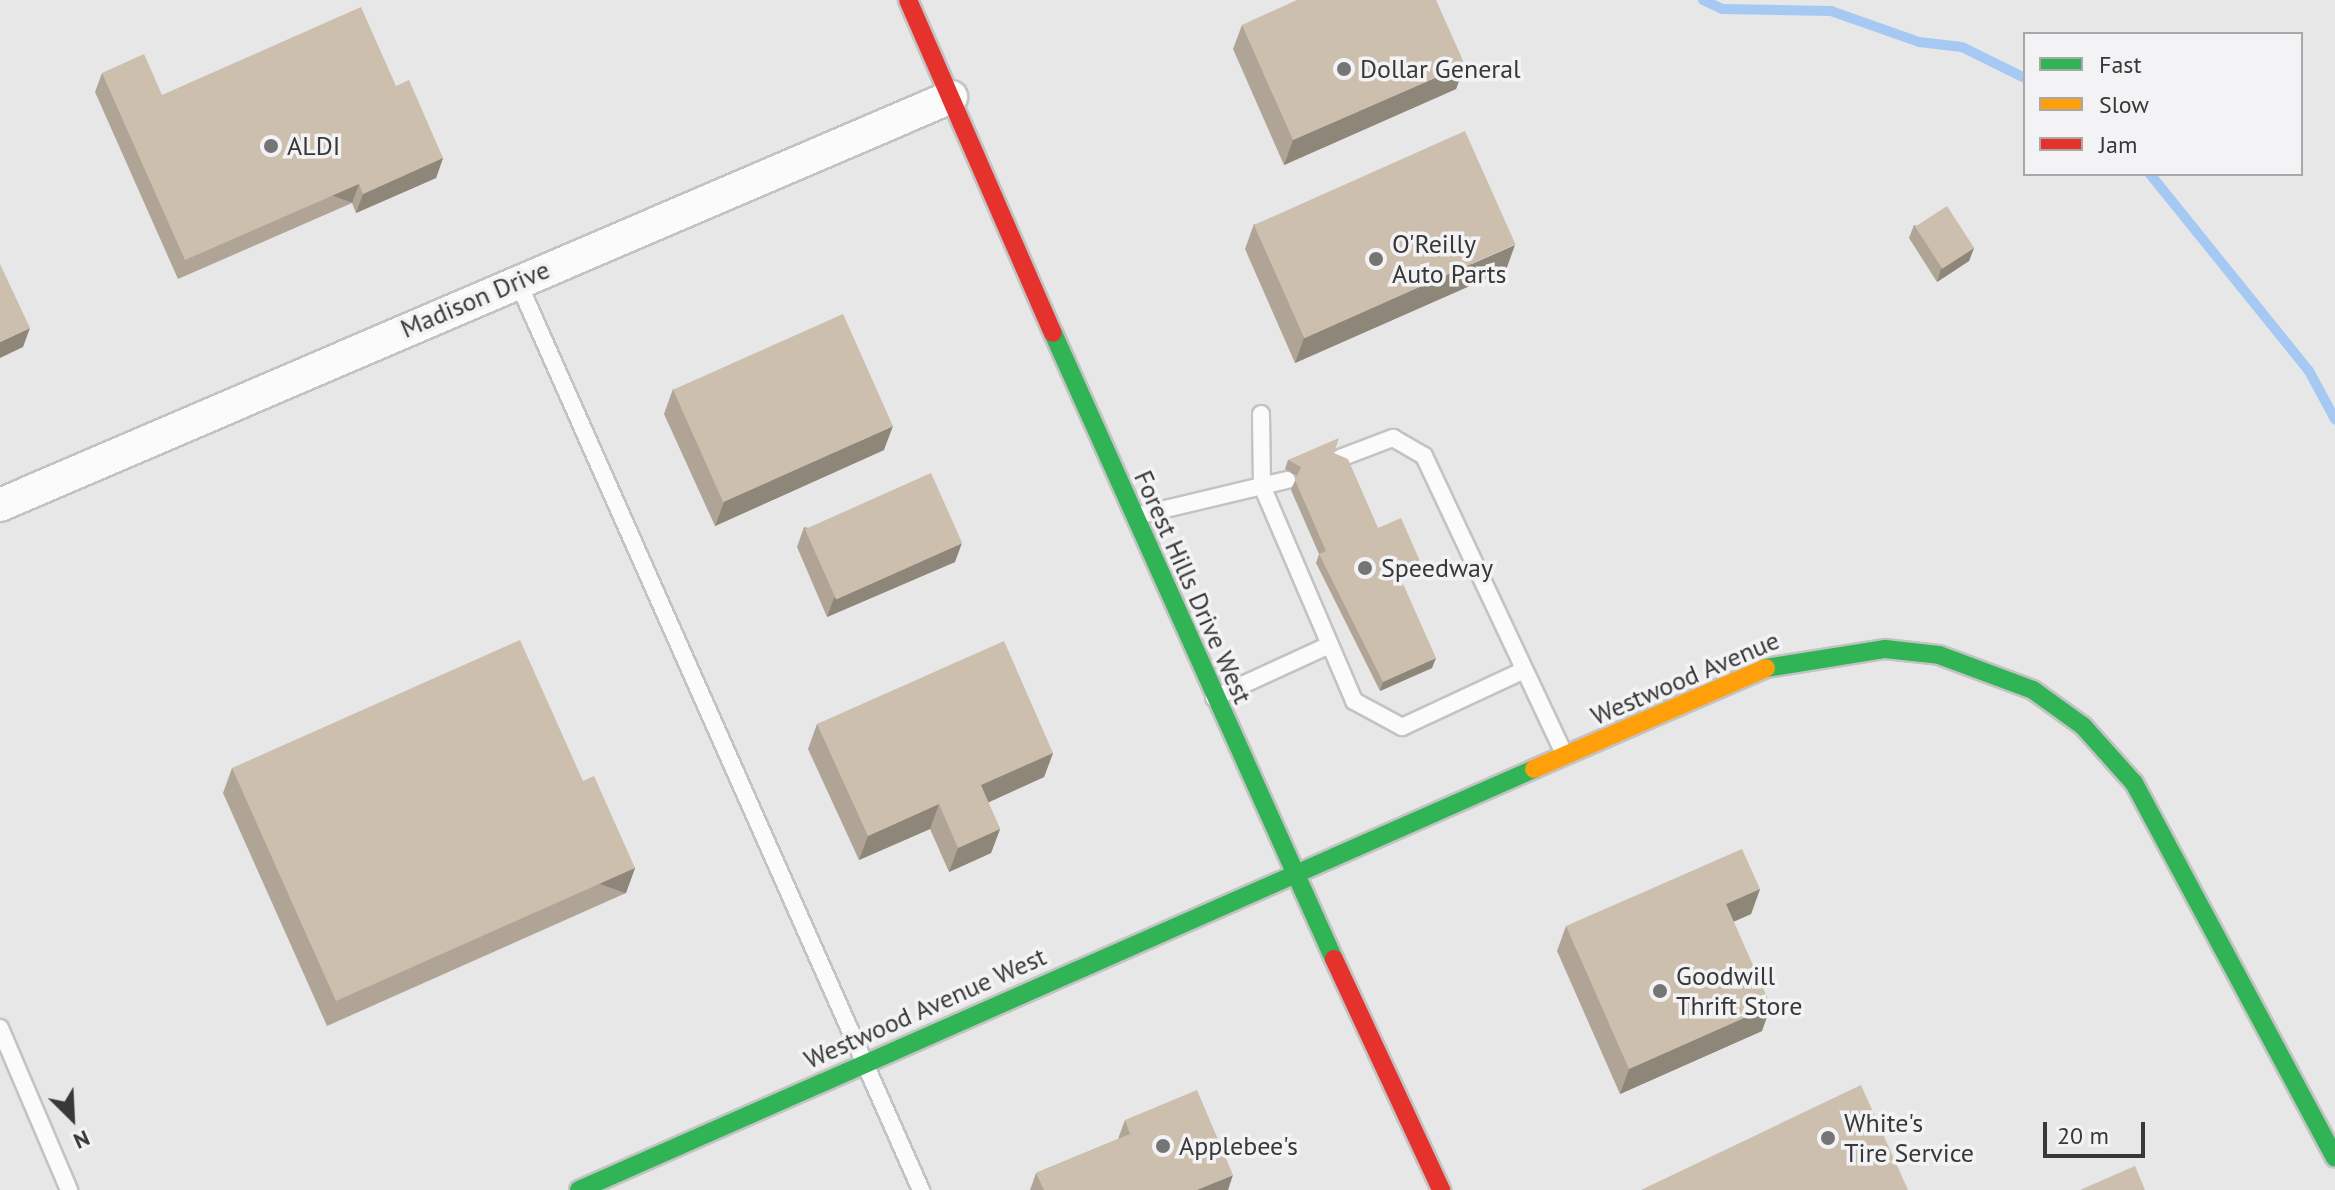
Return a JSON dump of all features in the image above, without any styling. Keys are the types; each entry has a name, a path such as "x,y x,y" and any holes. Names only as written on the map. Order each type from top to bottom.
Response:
{"street":[{"name":"Forest Hills Drive West","path":"908,0 1136,516 1213,699 1441,1190"},
{"name":"Madison Drive","path":"0,505 517,280 951,97"},
{"name":"Westwood Avenue","path":"1293,876 1749,674 1845,651 1939,655 2033,690 2083,726 2134,783 2335,1158"},
{"name":"Westwood Avenue West","path":"579,1190 1293,876"}],"lane":[{"path":"517,280 867,1061 921,1190"},
{"path":"1261,414 1262,486 1354,701 1402,727 1524,670"},
{"path":"1340,458 1393,438 1424,456 1565,757"},
{"path":"1136,516 1287,480"},
{"path":"1213,699 1329,645"},
{"path":"0,1028 69,1190"}],"building":[{"name":"Dollar General","path":"1297,0 1436,0 1465,65 1293,140 1242,25"},
{"name":"ALDI","path":"361,7 396,86 409,80 443,158 363,194 359,184 185,260 102,73 144,54 162,95"},
{"name":"O'Reilly Auto Parts","path":"1465,131 1515,244 1304,338 1254,225"},
{"path":"1947,206 1974,248 1942,269 1915,227"},
{"path":"0,264 30,328 0,342"},
{"path":"843,314 893,426 723,502 673,390"},
{"path":"1339,438 1334,453 1348,459 1378,528 1401,518 1419,559 1396,568 1436,658 1383,682 1319,554 1326,551 1295,480 1301,467 1288,460"},
{"path":"931,473 962,543 836,599 805,529"},
{"path":"520,640 583,781 594,776 635,868 336,1001 232,768"},
{"path":"1004,641 1053,753 981,785 1000,829 958,848 939,804 868,836 817,724"},
{"name":"Goodwill Thrift Store","path":"1742,849 1760,889 1726,904 1771,1006 1629,1069 1566,926"},
{"path":"1861,1085 1908,1190 1641,1190"},
{"name":"Applebee's","path":"1197,1090 1233,1175 1197,1190 1044,1190 1036,1173 1130,1134 1125,1120"},
{"path":"2135,1166 2145,1190 2080,1190"}],"waterway":[{"path":"1703,0 1722,9 1831,11 1919,42 1962,47 2023,77"},
{"path":"2152,176 2309,371 2335,419"}],"traffic: fast":[{"path":"1053,333 1334,959"},
{"path":"1766,668 1885,649 1939,655 2033,690 2083,726 2134,783 2335,1158"},
{"path":"579,1190 1534,769"}],"traffic: slow":[{"path":"1534,769 1766,668"}],"traffic: jam":[{"path":"908,0 1053,333"},
{"path":"1334,959 1441,1190"}],"place":[{"name":"Dollar General","path":"1344,69"},
{"name":"ALDI","path":"271,146"},
{"name":"O'Reilly Auto Parts","path":"1376,259"},
{"name":"Speedway","path":"1365,568"},
{"name":"Goodwill Thrift Store","path":"1660,991"},
{"name":"White's Tire Service","path":"1828,1138"},
{"name":"Applebee's","path":"1163,1146"}]}
